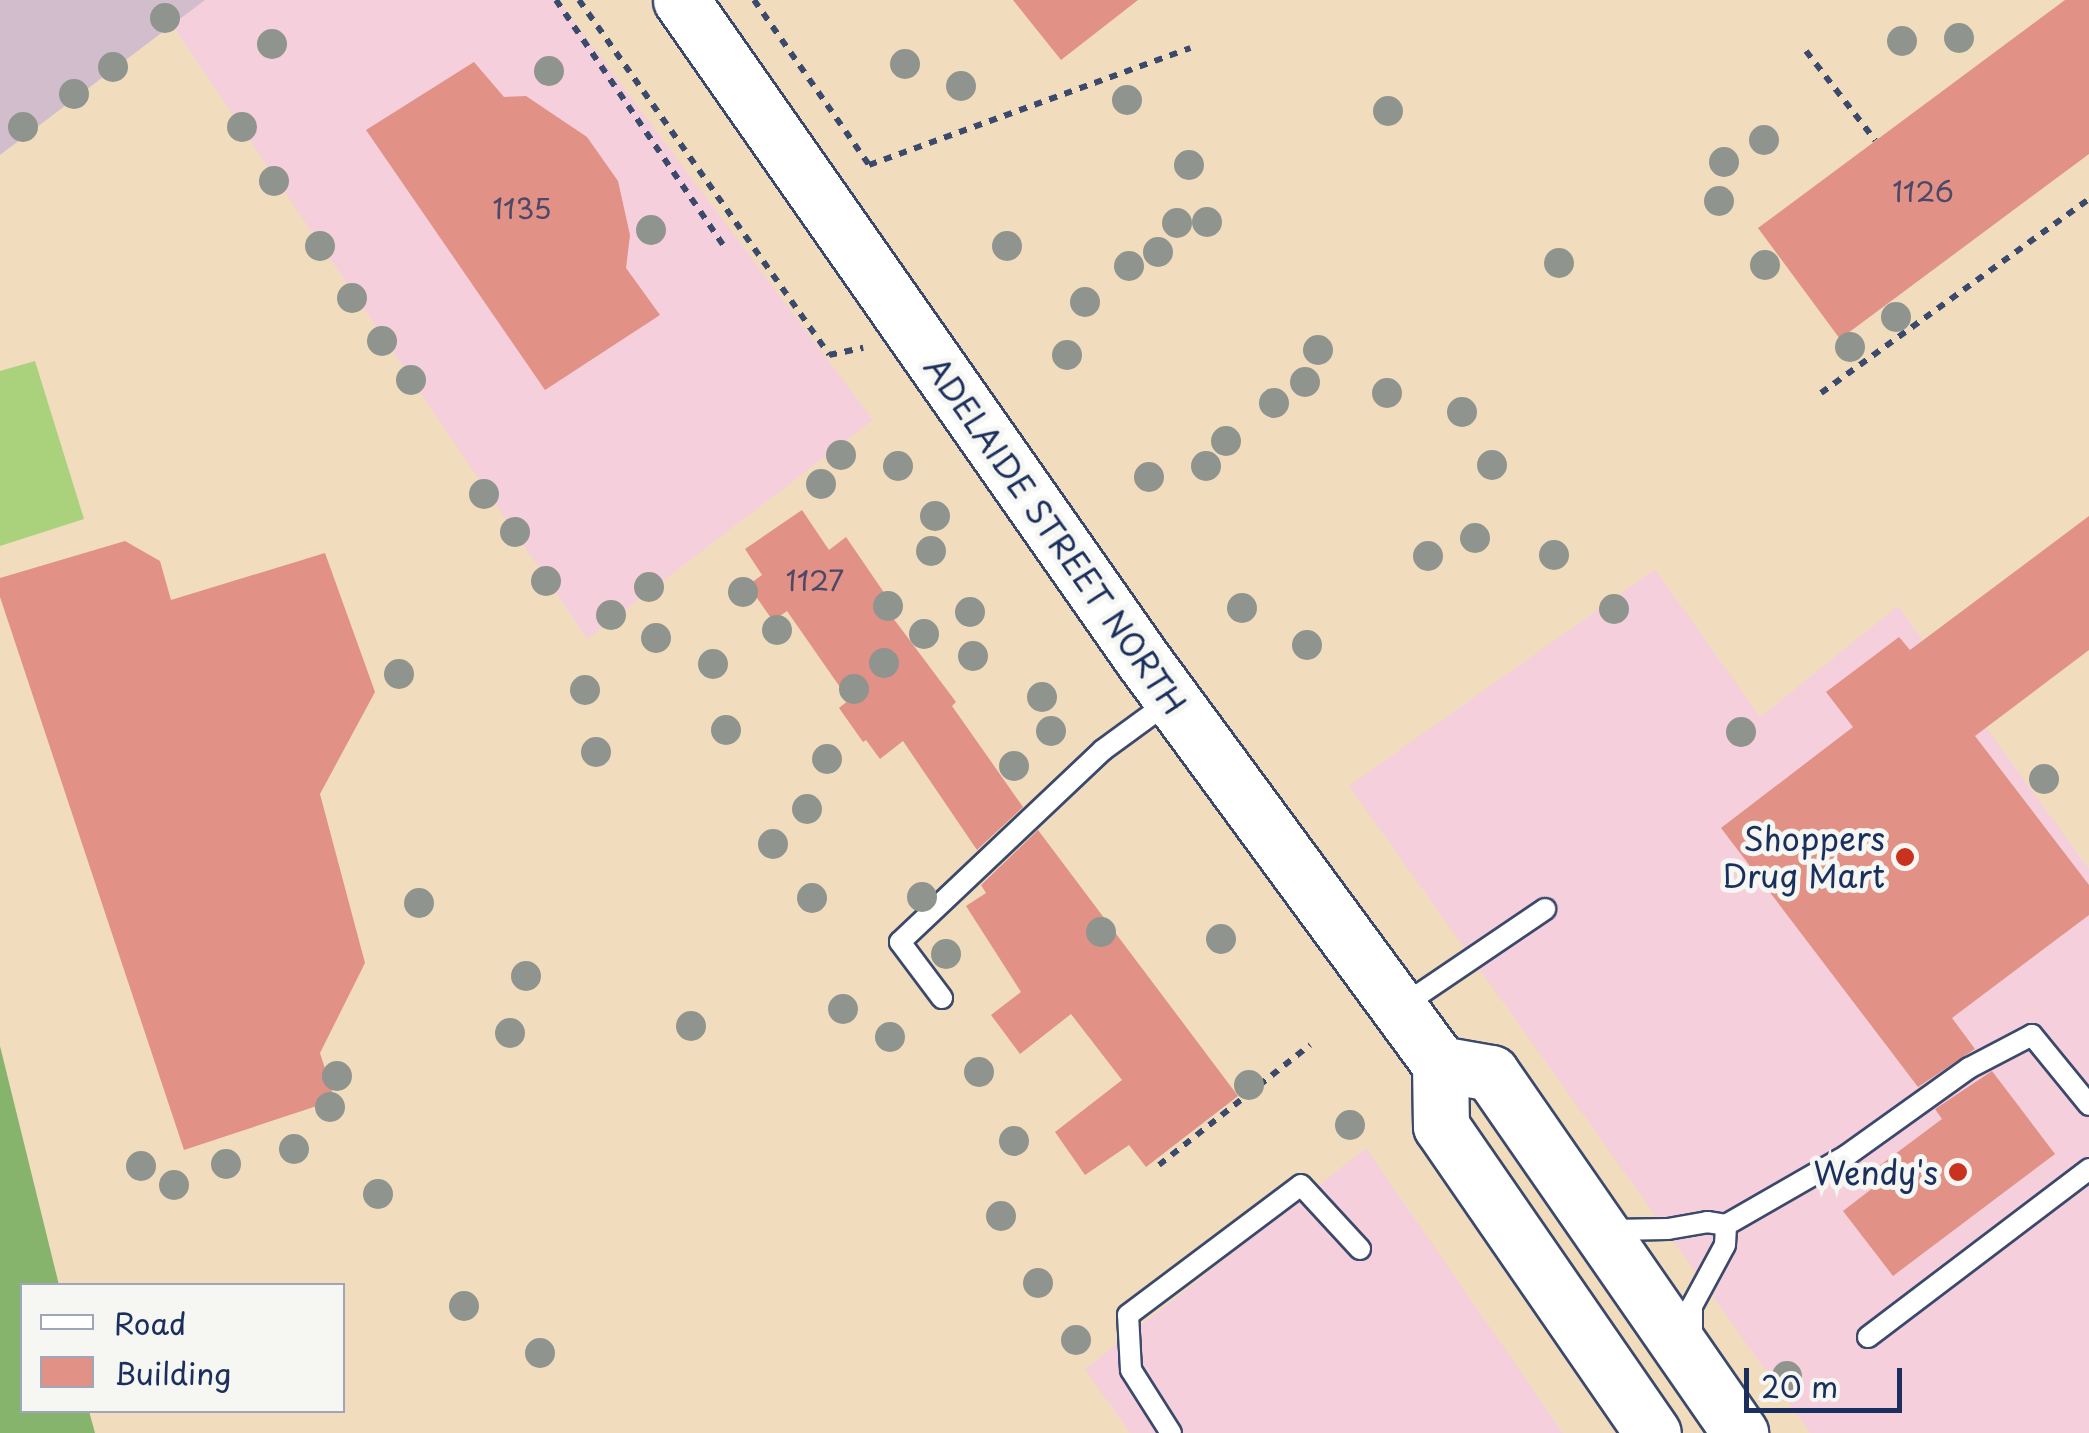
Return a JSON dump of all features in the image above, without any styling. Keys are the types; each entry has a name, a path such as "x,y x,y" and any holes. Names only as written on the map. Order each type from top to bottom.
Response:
{"main road":[{"name":"ADELAIDE STREET NORTH","path":"682,0 1172,700 1440,1064"},
{"path":"1653,1433 1441,1126 1440,1064 1491,1073 1740,1433"}],"lane":[{"path":"942,998 900,942 1103,750 1172,700"},
{"path":"1398,1008 1545,908"},
{"path":"1597,1229 1668,1229 1707,1222 1726,1225 1846,1156 1969,1068 2032,1035 2089,1105"},
{"path":"1868,1337 2089,1170"},
{"path":"1171,1433 1131,1370 1128,1316 1301,1185 1360,1249"},
{"path":"1692,1366 1692,1306 1726,1245 1726,1225"}],"path":[{"path":"556,0 724,246"},
{"path":"578,0 829,355 917,337"},
{"path":"754,0 869,165 1190,48"},
{"path":"1806,51 1875,140"},
{"path":"1821,393 2089,199"},
{"path":"1159,1165 1310,1045"}],"shaded area":[{"path":"0,0 205,0 0,155"},
{"path":"205,0 558,0 873,420 587,639 172,25"},
{"path":"1655,569 1760,717 1898,606 2089,869 2089,1433 1810,1433 1349,786"},
{"path":"1366,1148 1563,1433 1130,1433 1085,1369"}],"green space":[{"path":"35,361 84,519 0,546 0,371"},
{"path":"0,1046 59,1283 20,1283 20,1413 90,1413 95,1433 0,1433"}],"building":[{"path":"1013,0 1138,0 1061,60"},
{"path":"2065,0 2089,0 2089,154 1840,339 1758,228"},
{"path":"474,62 504,97 526,96 587,137 618,181 630,235 626,268 660,315 545,390 366,130"},
{"path":"802,510 829,550 846,537 885,594 878,598 956,702 952,706 1023,807 977,850 903,741 880,759 866,740 863,742 839,708 849,700 787,611 773,621 748,585 762,575 745,549"},
{"name":"Shoppers Drug Mart","path":"2089,516 2089,650 1975,736 2089,885 2089,915 1952,1018 1975,1049 1918,1087 1721,828 1853,727 1826,692 1899,637 1910,650"},
{"path":"125,541 160,561 171,600 325,553 375,692 320,794 365,963 320,1053 335,1100 184,1150 0,597 0,578"},
{"path":"1038,830 1238,1096 1146,1167 1129,1145 1085,1175 1055,1132 1122,1080 1071,1014 1020,1054 991,1015 1021,992 966,906 986,893 981,885"},
{"name":"Wendy's","path":"1992,1071 2055,1154 1893,1276 1843,1211 1887,1177 1879,1166 1942,1119 1935,1109"}],"place":[{"name":"Shoppers Drug Mart","path":"1905,857"},
{"name":"Wendy's","path":"1958,1172"}]}
